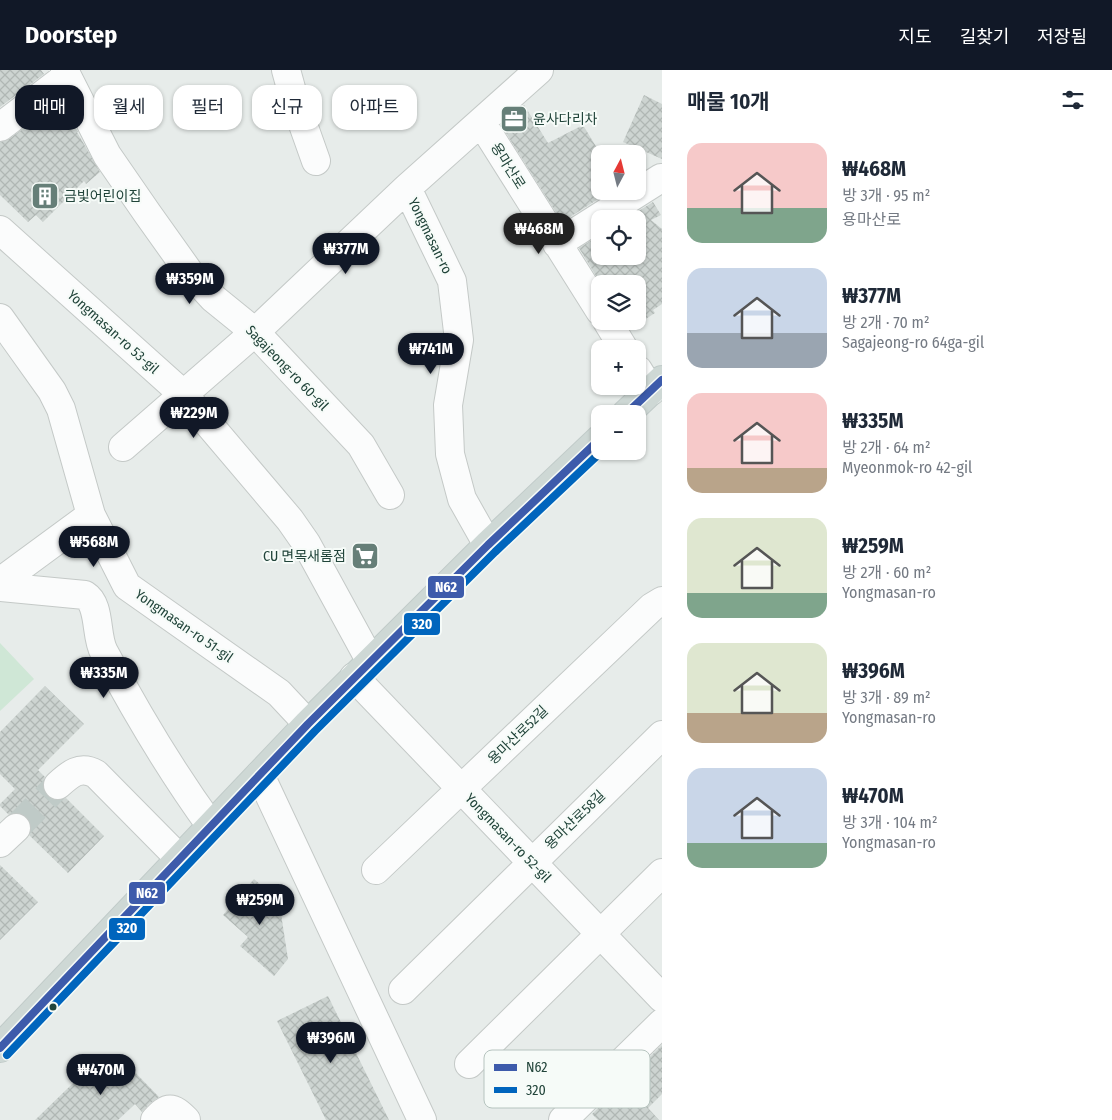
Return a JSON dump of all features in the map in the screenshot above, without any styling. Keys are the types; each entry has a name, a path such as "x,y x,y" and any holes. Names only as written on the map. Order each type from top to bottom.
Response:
{"main road":[{"path":"632,405 650,380"},
{"path":"0,1048 308,724 488,545 591,448"}],"street":[{"path":"286,70 316,162"},
{"path":"123,447 256,332 407,188 539,70"},
{"path":"0,127 66,73"},
{"name":"Sagajeong-ro 60-gil","path":"66,73 107,155 189,272 213,298 256,332 361,445 390,495"},
{"name":"용마산로","path":"481,122 591,297"},
{"path":"557,244 662,184"},
{"name":"Yongmasan-ro","path":"407,188 452,281 458,340 448,406 450,454 462,498 488,545"},
{"name":"Yongmasan-ro 53-gil","path":"0,230 184,394 290,520 306,543 363,670"},
{"name":"Yongmasan-ro 51-gil","path":"0,318 52,392 61,409 90,515 127,586 279,693 308,724"},
{"path":"0,582 90,515"},
{"path":"0,587 85,595 89,598 94,606 100,646 124,691 186,792 211,826"},
{"name":"용마산로52길","path":"376,870 652,607 662,602"},
{"name":"Yongmasan-ro 52-gil","path":"363,670 461,789 662,998"},
{"name":"용마산로58길","path":"403,990 662,735"},
{"path":"58,785 70,774 77,771 90,771 96,774 180,859"},
{"path":"260,775 422,1120"},
{"path":"468,1064 662,873"},
{"path":"634,1050 662,1023"},
{"path":"563,1120 575,1108"},
{"path":"155,1120 167,1110 176,1111 186,1120"}],"green space":[{"path":"0,643 34,679 0,711"}],"building":[{"path":"0,70 41,70 44,74 29,85 15,85 15,96 0,107"},
{"path":"644,95 662,104 662,159 646,152 646,145 630,145 623,142"},
{"path":"524,105 548,143 583,125 595,145 591,145 591,200 597,200 562,222 501,125"},
{"path":"21,130 77,130 100,172 86,184 84,181 43,222 36,215 28,222 0,195 0,142 9,139"},
{"path":"653,202 661,215 651,220 662,229 662,304 653,310 655,313 646,319 646,275 596,275 579,248 591,241 591,265 646,265 646,210 640,210"},
{"path":"45,686 84,724 38,770 45,777 43,789 47,796 53,800 66,798 104,836 68,873 29,835 31,825 27,817 20,813 9,815 0,806 15,789 0,774 0,732"},
{"path":"0,865 38,902 0,940"},
{"path":"254,879 279,901 288,959 274,976 240,946 248,937 223,915"},
{"path":"328,996 389,1120 326,1120 277,1021"},
{"path":"662,1045 662,1094 650,1106 650,1057"},
{"path":"98,1059 116,1078 129,1066 159,1097 142,1112 135,1104 118,1120 35,1120"},
{"path":"598,1108 648,1108 659,1120 598,1120 592,1114"}],"tunnel":[{"path":"16,828 58,785"}],"transit line":[{"name":"N62","path":"636,405 662,380"},
{"name":"N62","path":"0,1048 308,724 488,545 591,448"},
{"name":"320","path":"7,1055 315,731 495,552 592,460"}],"place":[{"name":"윤사다리차","path":"514,119"},
{"name":"금빛어린이집","path":"45,196"},
{"name":"CU 면목새롬점","path":"365,556"}]}
